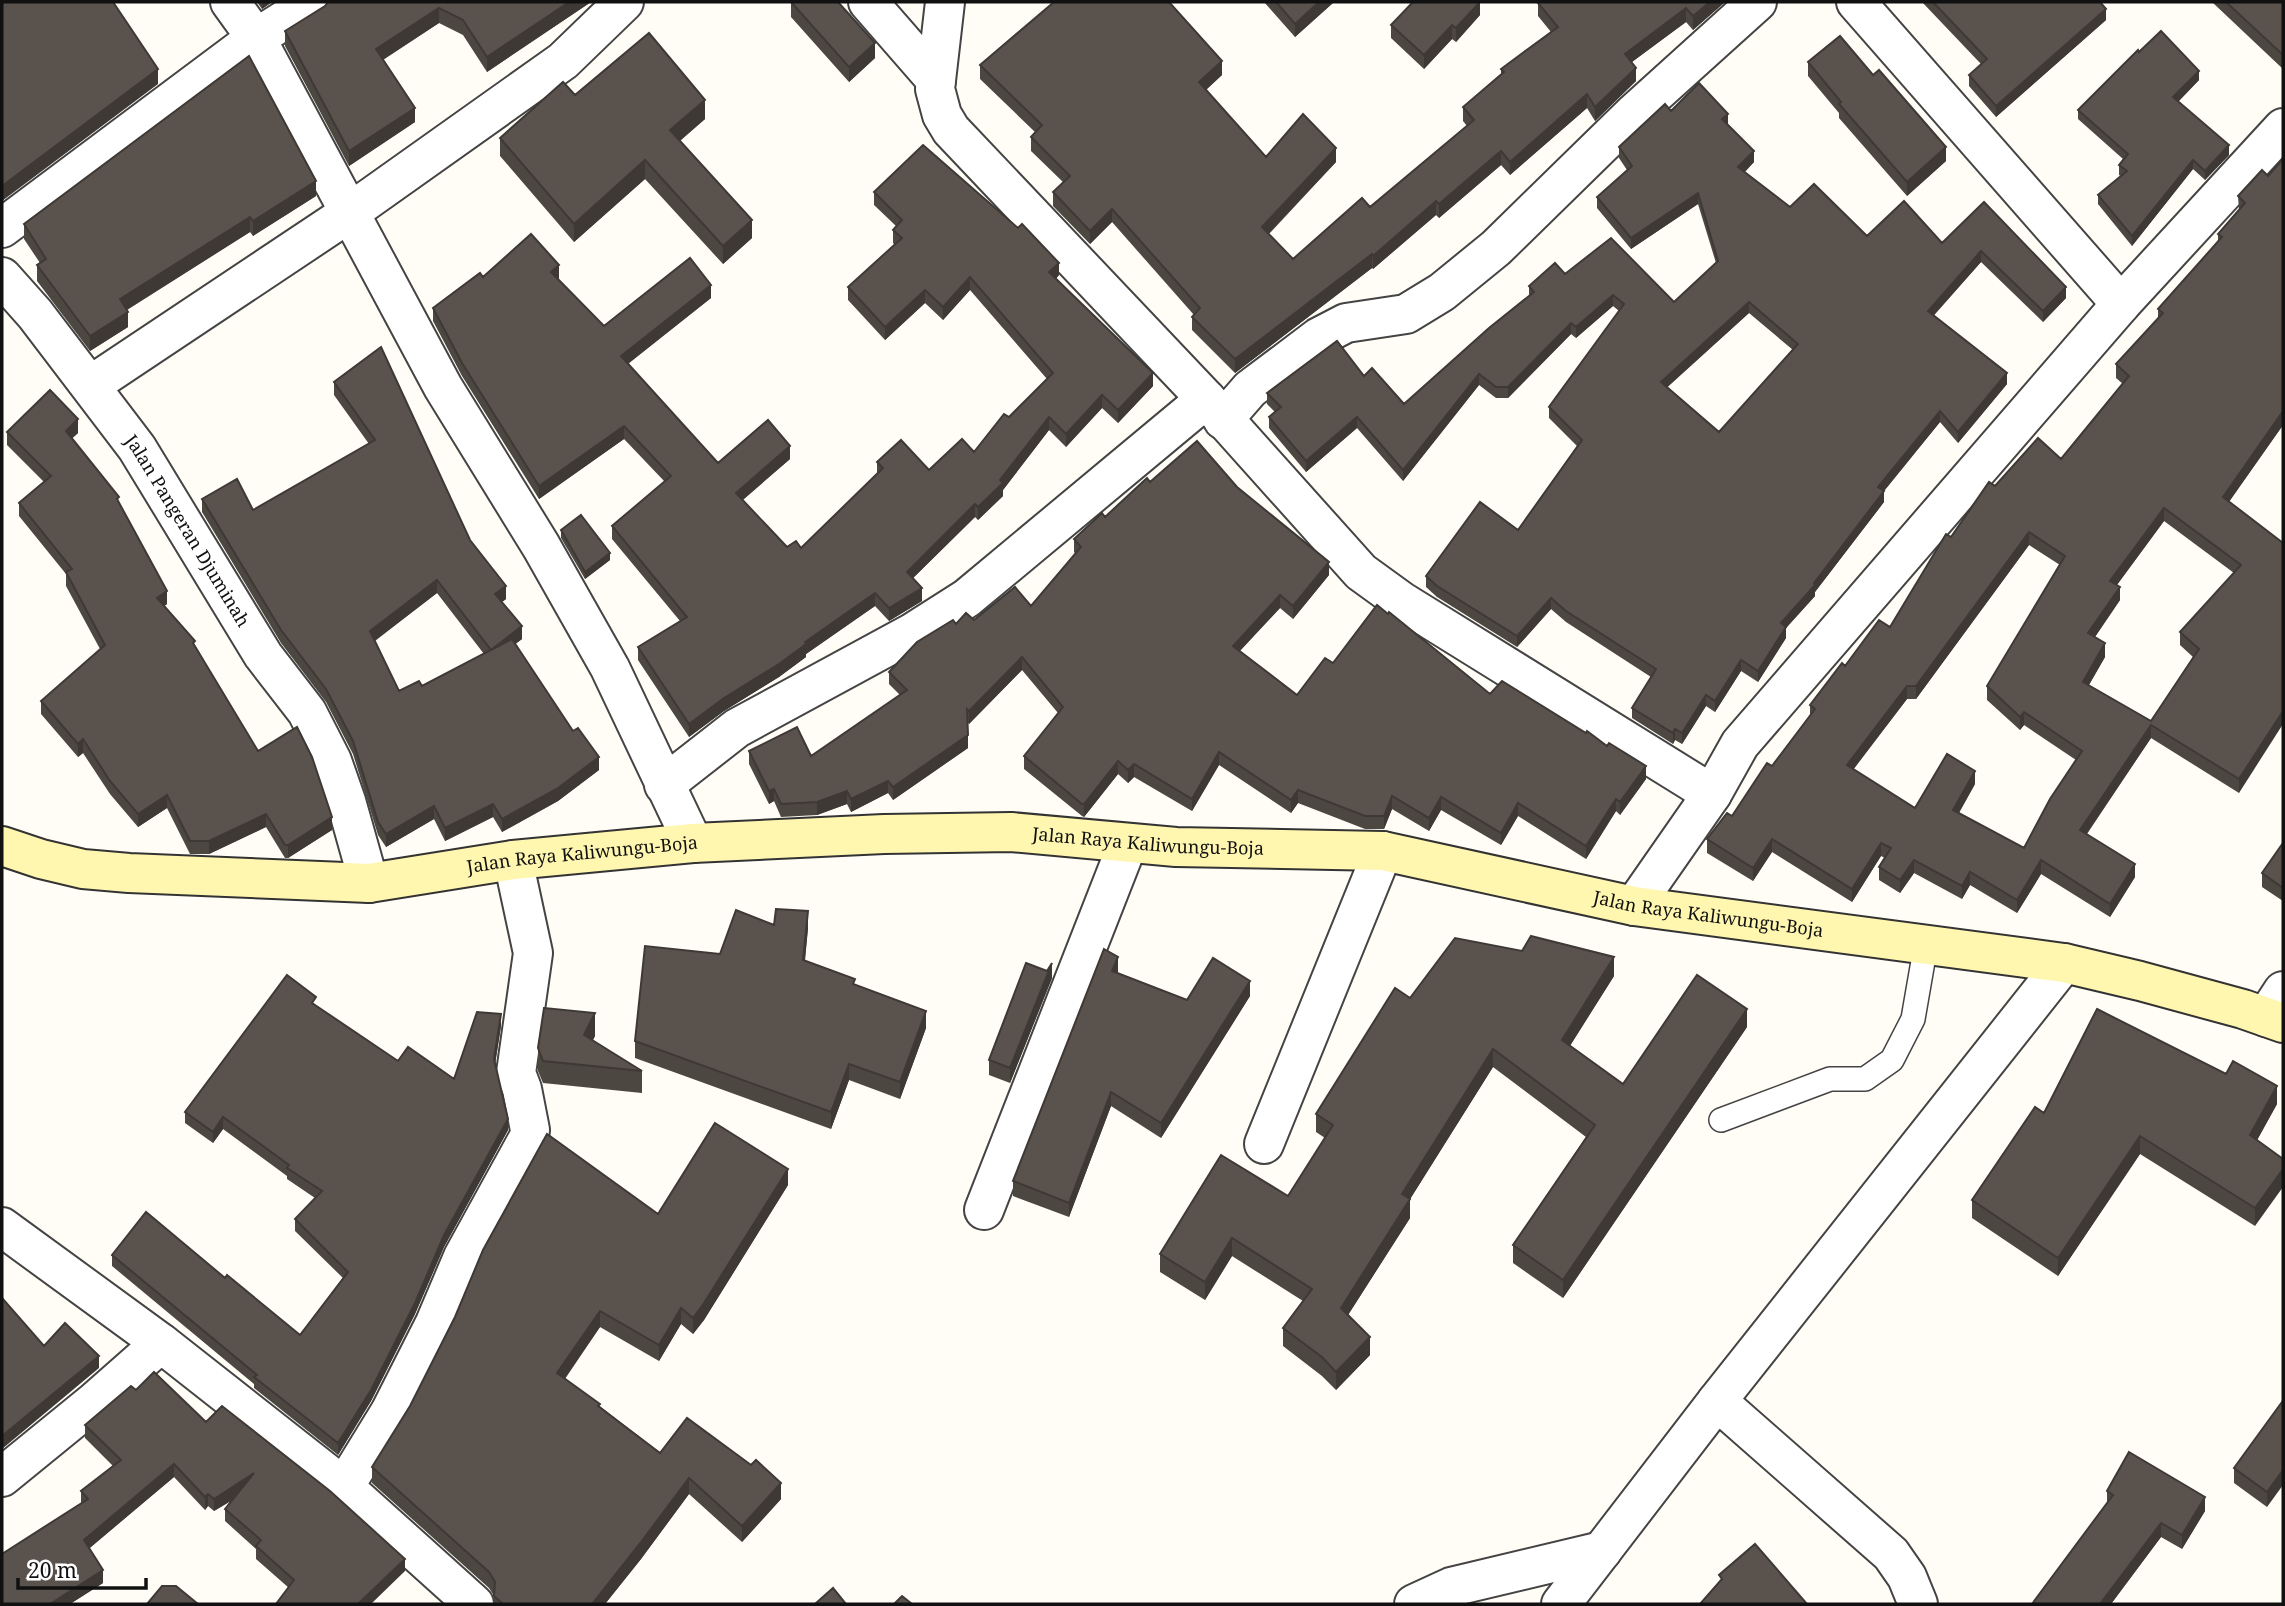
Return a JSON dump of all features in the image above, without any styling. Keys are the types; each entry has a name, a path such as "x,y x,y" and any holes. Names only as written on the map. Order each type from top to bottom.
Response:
{"main road":[{"name":"Jalan Raya Kaliwungu-Boja","path":"2,846 83,869 192,874 365,870 513,860 694,843 884,834 1012,832 1176,847 1383,851 1634,906 2064,964 2243,1009 2278,1010"}],"street":[{"path":"230,2 256,38 443,387 541,546 610,668 694,843"},
{"path":"2,228 256,38 313,2"},
{"path":"91,385 349,213 564,61 624,2"},
{"path":"868,2 936,80"},
{"path":"945,2 935,89 942,115 951,130 1215,409 1361,572 1401,601 1712,794"},
{"path":"664,785 737,728 901,640 967,598 1215,409 1250,389 1319,337 1346,323 1406,314 1442,292 1496,248 1634,113 1757,2"},
{"path":"1856,2 2120,304"},
{"path":"1634,906 1712,794 1740,744 2120,304 2283,128"},
{"name":"Jalan Pangeran Djuminah","path":"2,277 35,314 137,448 264,655 307,712 332,761 365,870"},
{"path":"984,1210 1128,843"},
{"path":"1264,1144 1383,851"},
{"path":"344,1487 390,1412 435,1323 463,1257 529,1137 522,1089 516,1073 533,953 513,860"},
{"path":"1561,1604 1717,1401 2064,964"},
{"path":"2,1227 161,1343 344,1487 474,1604"},
{"path":"2,1477 161,1343"},
{"path":"1717,1401 1891,1554 1907,1577 1917,1604"},
{"path":"1414,1604 1451,1587 1602,1551"}],"lane":[{"path":"1721,1120 1830,1079 1865,1079 1892,1060 1913,1019 1926,944"}],"building":[{"path":"2,2 113,2 158,69 2,186"},
{"path":"328,2 569,2 487,57 463,20 439,8 376,49 415,108 349,151 285,31"},
{"path":"791,2 838,2 875,43 849,67"},
{"path":"1054,2 1169,2 1222,61 1199,82 1266,157 1303,114 1336,148 1262,227 1293,259 1362,198 1370,207 1474,120 1463,107 1504,72 1501,69 1558,27 1539,2 1710,2 1693,16 1686,8 1625,54 1636,68 1595,107 1587,94 1510,162 1501,151 1439,204 1436,201 1373,256 1372,254 1235,359 1192,317 1200,308 1112,209 1090,231 1053,192 1070,176 1031,137 1042,125 980,65"},
{"path":"1276,2 1319,2 1295,24"},
{"path":"1413,2 1480,2 1456,28 1452,25 1424,55 1391,25"},
{"path":"1933,2 2100,2 2106,9 1996,106 1969,75 1987,59"},
{"path":"2226,2 2283,2 2283,55"},
{"path":"2161,31 2199,71 2173,97 2229,145 2205,171 2193,160 2132,236 2098,195 2127,171 2119,165 2128,154 2078,110"},
{"path":"649,33 705,100 670,130 752,220 723,246 645,160 574,224 500,138 563,82 575,95"},
{"path":"1840,36 1873,75 1879,70 1946,147 1907,182 1839,104 1841,102 1808,62"},
{"path":"249,56 316,181 253,221 250,217 120,299 128,312 90,336 37,265 46,259 24,224"},
{"path":"1699,83 1728,114 1722,119 1754,151 1738,167 1790,207 1814,184 1867,236 1904,201 1942,243 1984,202 2066,287 2043,311 1981,251 1928,311 2007,373 1958,432 1940,411 1878,487 1884,491 1815,585 1781,623 1786,627 1758,671 1741,660 1715,701 1706,695 1682,733 1675,729 1673,733 1632,708 1656,669 1566,611 1551,598 1517,636 1437,586 1426,576 1480,502 1518,530 1582,440 1549,407 1624,304 1613,295 1576,327 1571,323 1508,387 1496,387 1479,374 1403,470 1357,417 1306,461 1269,417 1281,407 1267,393 1337,341 1364,376 1372,368 1404,404 1534,292 1529,286 1555,263 1565,274 1611,238 1674,302 1718,261 1698,193 1631,238 1597,197 1632,166 1619,147 1665,104 1671,111","holes":["1749,302 1798,344 1719,432 1661,382"]},
{"path":"923,145 1018,228 1022,224 1059,263 1049,272 1153,373 1118,410 1102,395 1066,434 1049,417 1000,480 1003,483 978,507 975,504 907,572 922,588 889,608 875,593 805,642 806,644 779,664 724,698 689,724 638,647 687,617 612,526 671,476 624,426 539,486 462,363 433,308 480,273 483,277 531,234 559,265 551,272 604,326 690,258 711,285 621,356 718,463 768,420 790,446 736,493 787,547 796,541 801,548 883,468 877,462 901,440 929,470 962,439 974,452 1004,414 1009,417 1053,373 970,277 943,307 925,290 885,327 848,287 902,238 893,230 902,220 874,192"},
{"path":"2283,159 2283,411 2223,497 2283,543 2283,711 2239,779 2151,725 2080,830 2135,864 2110,904 2041,860 2017,900 1970,872 1962,886 1914,860 1900,880 1879,867 1891,848 1881,843 1852,889 1772,839 1753,868 1707,839 1727,813 1732,816 1767,763 1772,766 1815,709 1810,705 1842,663 1845,666 1879,620 1890,627 1946,534 1951,537 1989,482 1995,486 2038,438 2061,459 2129,376 2116,364 2163,313 2158,309 2222,237 2218,234 2245,203 2238,196 2262,170 2268,176","holes":["2164,508 2241,565 2180,632 2199,649 2151,721 2083,682 2105,643 2088,633 2120,587 2110,581","2029,532 2065,556 1987,686 2020,717 2024,712 2082,751 2050,799 2024,848 1953,810 1975,771 1947,754 1915,808 1847,765 1907,686 1916,686"]},
{"path":"381,347 470,540 506,586 495,594 522,626 491,650 512,639 573,731 578,728 599,757 558,788 502,819 493,804 445,828 434,806 386,834 378,822 353,741 326,689 281,630 202,499 237,479 253,510 375,440 334,382","holes":["437,580 491,650 422,686 419,681 399,691 370,631"]},
{"path":"50,390 78,419 66,431 119,497 117,499 167,591 157,598 195,641 193,643 258,751 297,727 312,757 332,817 288,845 285,845 266,814 209,841 190,841 167,795 138,814 110,781 83,739 78,744 41,701 105,645 66,572 72,569 19,503 51,476 7,432"},
{"path":"1197,441 1237,487 1329,562 1293,606 1280,595 1233,646 1297,695 1325,658 1333,663 1377,605 1490,694 1502,681 1586,733 1587,731 1607,746 1609,743 1646,766 1620,802 1616,799 1586,846 1518,803 1501,833 1441,797 1429,818 1392,796 1384,816 1365,816 1298,790 1291,800 1219,752 1192,799 1134,764 1128,770 1118,761 1082,804 1024,756 1063,707 1022,657 969,711 967,709 968,735 893,787 888,781 851,799 847,791 817,802 781,804 774,789 769,791 749,751 797,727 811,756 907,690 889,672 917,642 953,620 956,624 966,613 974,620 1015,587 1031,606 1081,547 1074,539 1102,513 1105,517 1147,478 1150,482"},
{"path":"581,515 610,553 585,572 561,530"},
{"path":"2283,843 2283,888 2262,873"},
{"path":"776,909 808,911 803,960 855,979 853,984 926,1011 900,1082 849,1064 831,1112 635,1041 645,946 720,954 736,910 774,925"},
{"path":"1531,936 1614,957 1562,1040 1623,1084 1697,975 1747,1009 1563,1280 1513,1245 1595,1125 1493,1049 1402,1194 1410,1199 1341,1308 1370,1337 1336,1372 1322,1357 1283,1328 1312,1289 1232,1238 1205,1282 1160,1254 1221,1155 1288,1196 1333,1125 1316,1114 1395,988 1410,998 1455,938 1522,951"},
{"path":"1104,949 1118,957 1112,971 1187,1000 1213,958 1250,981 1161,1123 1111,1092 1069,1203 1013,1181"},
{"path":"1026,963 1047,971 1052,963 1010,1068 989,1060"},
{"path":"287,975 316,997 312,1003 398,1061 408,1047 454,1079 477,1012 501,1014 494,1059 508,1119 444,1235 415,1303 371,1390 338,1443 254,1377 257,1375 112,1255 146,1212 225,1278 227,1275 300,1335 348,1272 295,1219 322,1191 287,1168 289,1165 223,1117 213,1132 185,1112"},
{"path":"544,1008 595,1013 584,1035 642,1071 543,1061 538,1048"},
{"path":"2097,1009 2226,1074 2233,1061 2277,1086 2250,1135 2283,1159 2283,1169 2255,1208 2140,1136 2058,1258 1972,1200 2035,1107 2044,1113"},
{"path":"715,1123 788,1169 704,1303 693,1318 681,1308 659,1345 600,1311 557,1373 660,1453 687,1418 751,1465 756,1460 781,1483 742,1526 689,1478 592,1604 503,1604 494,1596 495,1582 489,1572 372,1467 410,1406 455,1317 483,1250 547,1134 658,1214"},
{"path":"2,1298 44,1346 65,1323 99,1356 2,1436"},
{"path":"154,1372 206,1422 222,1406 330,1491 405,1559 358,1604 276,1604 294,1580 256,1546 261,1540 225,1509 254,1473 214,1499 208,1494 205,1497 174,1464 84,1540 103,1570 50,1604 2,1604 2,1554 88,1499 81,1491 121,1460 85,1425 131,1386 136,1390"},
{"path":"2282,1402 2283,1470 2267,1492 2234,1468"},
{"path":"2129,1452 2205,1497 2182,1535 2161,1523 2100,1604 2032,1604 2113,1495 2107,1491"},
{"path":"1755,1544 1807,1604 1700,1604 1722,1579 1719,1575"},
{"path":"162,1586 176,1586 198,1604 147,1604"},
{"path":"833,1588 846,1604 815,1604"},
{"path":"902,1596 912,1604 894,1604"}]}
